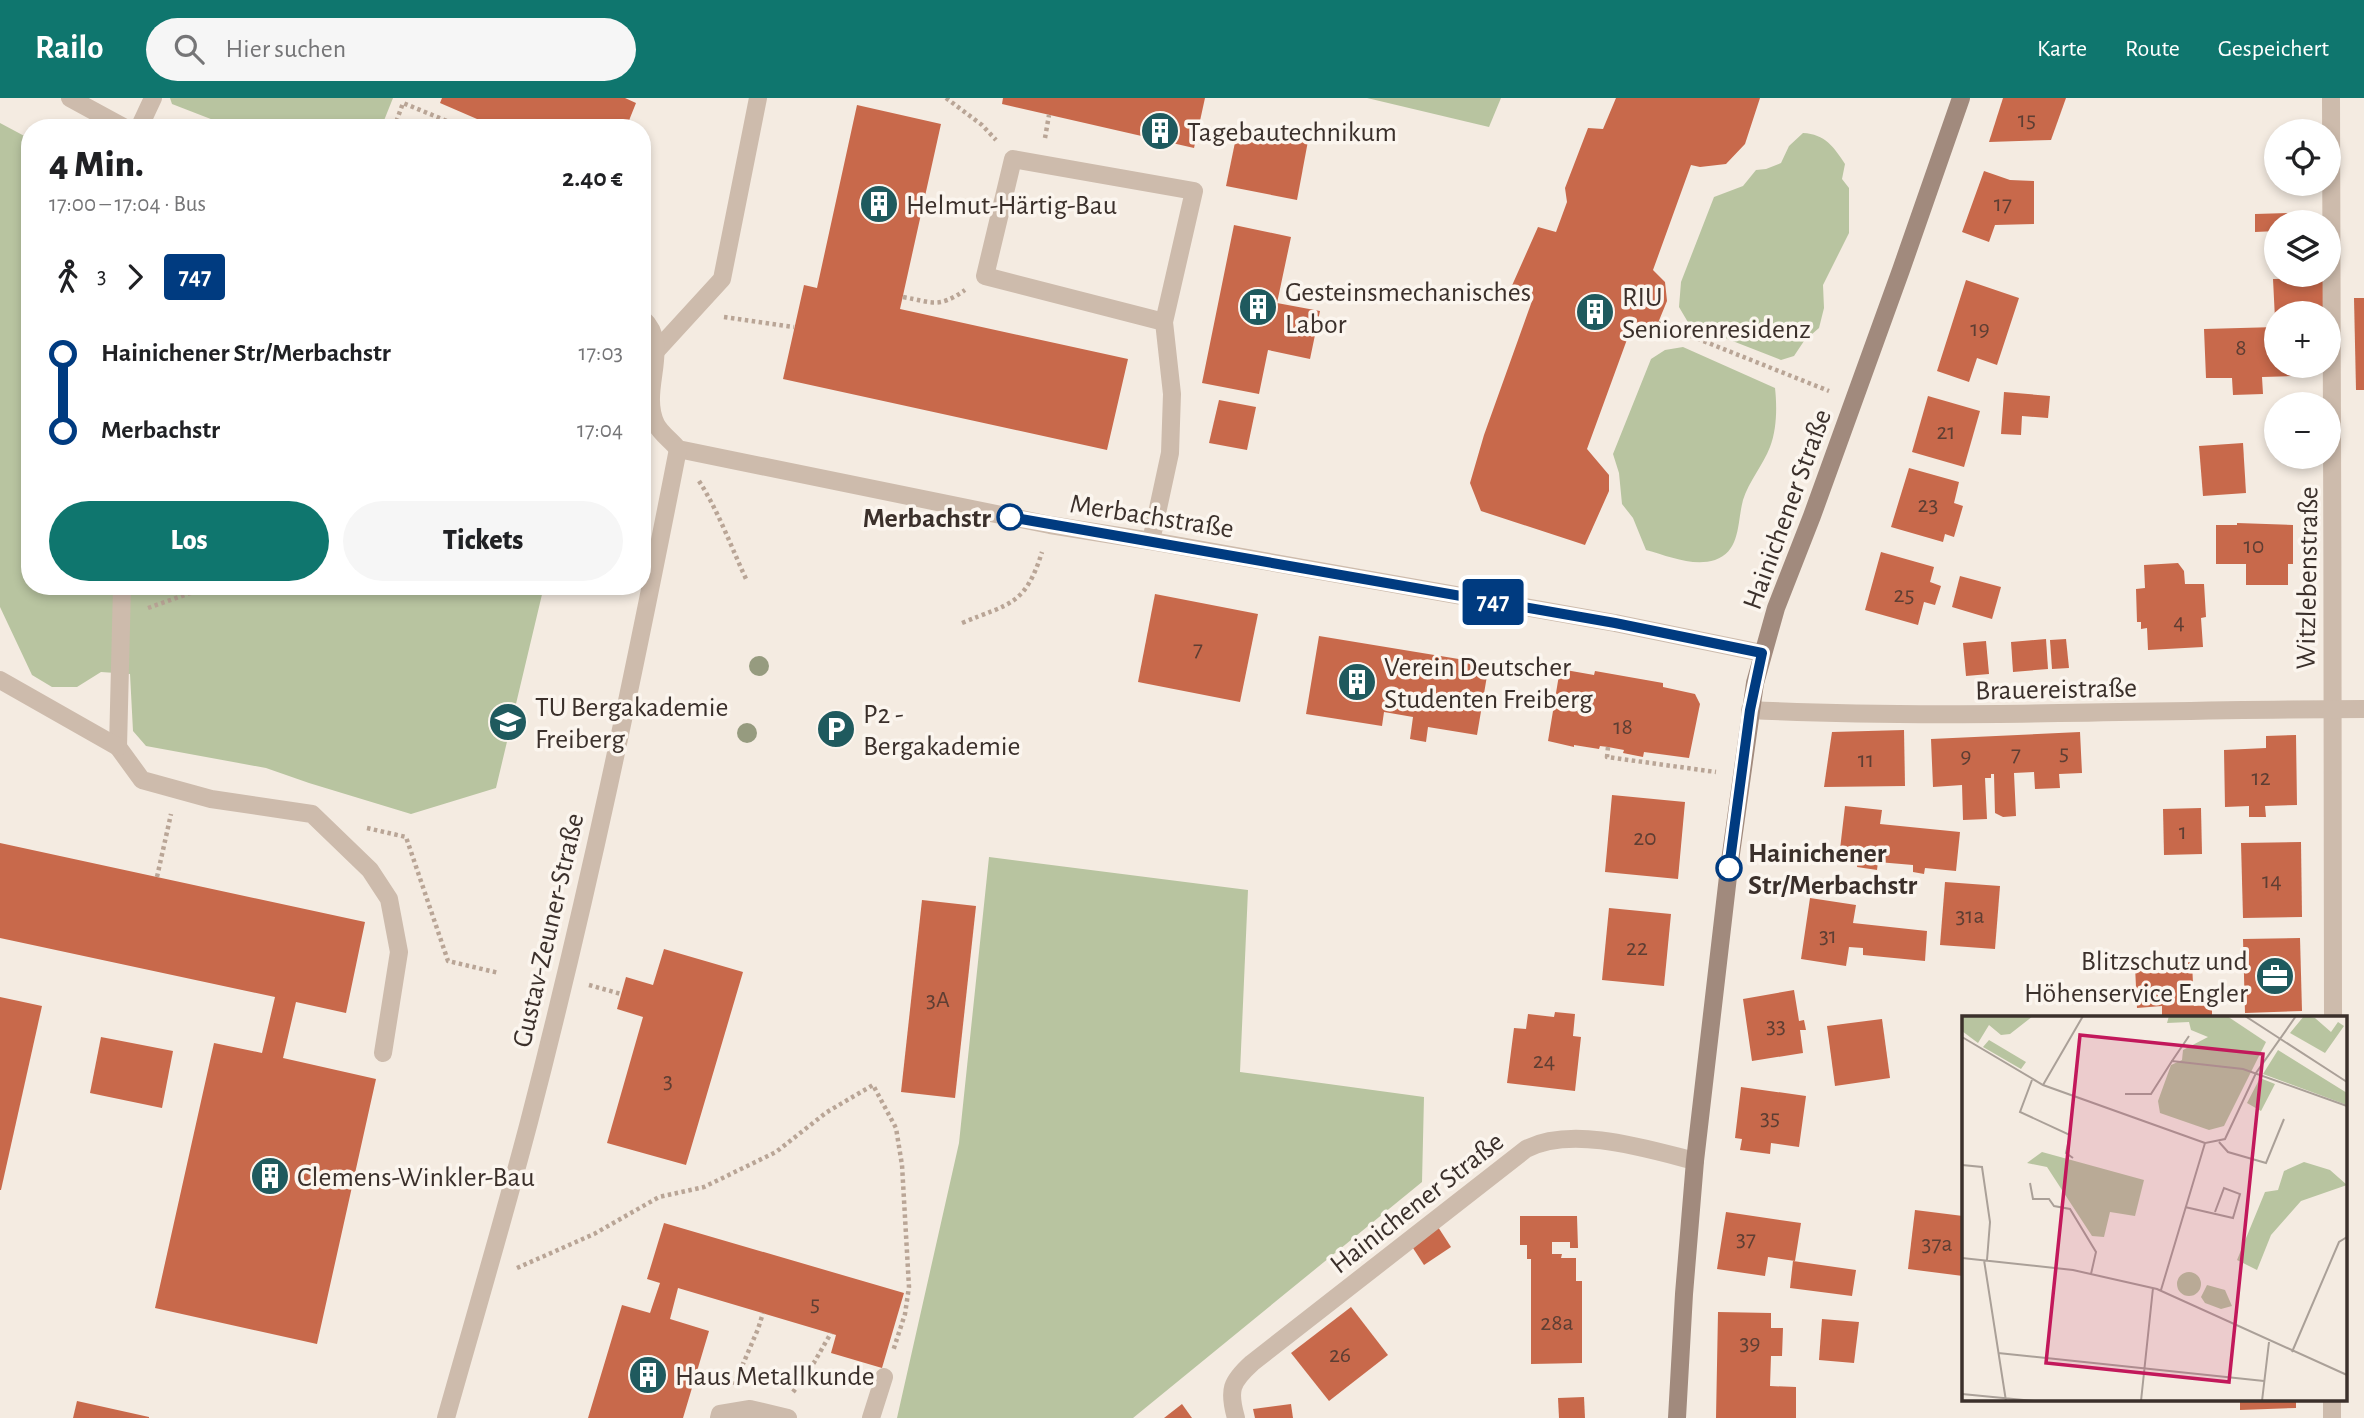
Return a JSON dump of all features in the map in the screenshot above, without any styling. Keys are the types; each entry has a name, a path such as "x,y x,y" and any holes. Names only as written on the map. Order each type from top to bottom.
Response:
{"main road":[{"name":"Hainichener Straße","path":"1678,1418 1684,1294 1695,1161 1741,776 1750,710 1762,653 1961,98"}],"street":[{"path":"70,98 108,119"},
{"path":"143,119 153,98"},
{"path":"657,350 722,279 758,98"},
{"name":"Witzlebenstraße","path":"2331,98 2334,402 2331,709 2333,1016"},
{"path":"1151,541 1170,453 1172,394 1164,322 1194,191 1013,159 985,276 1164,322"},
{"path":"651,329 657,350 651,380"},
{"path":"651,400 656,424 678,449"},
{"name":"Merbachstraße","path":"678,449 1050,525 1615,623 1762,653"},
{"name":"Gustav-Zeuner-Straße","path":"651,587 678,449"},
{"path":"118,747 122,595"},
{"name":"Gustav-Zeuner-Straße","path":"446,1418 529,1122 580,916 629,700 649,595"},
{"path":"0,680 118,747 142,780 211,799 312,814 370,870 389,899 399,952 383,1053"},
{"name":"Brauereistraße","path":"1750,710 1850,715 2015,715 2364,709"},
{"name":"Hainichener Straße","path":"1236,1418 1232,1389 1240,1374 1526,1149 1545,1141 1581,1139 1650,1150 1695,1161"},
{"path":"871,1418 884,1377"},
{"path":"2332,1400 2332,1418"},
{"path":"720,1416 750,1409 788,1418"}],"path":[{"path":"946,98 982,125 1013,159"},
{"path":"397,119 404,100 445,119"},
{"path":"1044,145 1049,115"},
{"path":"903,297 933,303 948,302 985,276"},
{"path":"692,312 794,327"},
{"path":"1658,323 1854,401"},
{"path":"678,449 715,505 724,533 747,580"},
{"path":"962,623 1017,600 1034,577 1050,525"},
{"path":"121,617 184,595"},
{"path":"1608,747 1607,757 1741,776"},
{"path":"157,877 176,789"},
{"path":"406,838 449,961 499,973"},
{"path":"486,1276 527,1265 594,1234 659,1197 704,1187 776,1152 827,1112 873,1085 896,1128 902,1166 908,1260 909,1287 905,1314 884,1377"},
{"path":"720,1416 763,1313"},
{"path":"750,1409 790,1395 808,1373 831,1333"}],"green space":[{"path":"170,98 393,98 385,119 211,119 172,104"},
{"path":"1367,98 1501,98 1489,127"},
{"path":"0,123 21,134 21,595 542,595 496,788 411,814 266,768 146,746 133,731 130,674 101,672 77,687 52,687 32,675 0,607"},
{"path":"1803,133 1828,142 1845,164 1842,179 1849,188 1849,233 1823,285 1824,308 1819,328 1804,341 1794,356 1781,360 1689,324 1679,307 1681,282 1714,197 1743,186 1756,170 1781,163 1789,146"},
{"path":"1683,347 1775,388 1774,433 1767,454 1743,500 1734,543 1723,556 1707,562 1680,560 1646,550 1633,518 1622,504 1619,473 1613,454 1651,359 1665,350"},
{"path":"989,857 1248,890 1240,1072 1424,1097 1422,1182 1133,1418 897,1418 959,1143"}],"building":[{"path":"442,98 625,98 636,103 630,119 477,119 440,103"},
{"name":"Tagebautechnikum","path":"1003,98 1205,98 1194,148 1002,104"},
{"name":"RIU Seniorenresidenz","path":"1616,98 1760,98 1745,144 1726,164 1700,167 1691,165 1653,270 1665,282 1667,301 1658,323 1629,334 1587,449 1609,475 1609,491 1585,545 1481,511 1470,483 1484,435 1532,301 1510,290 1538,227 1556,232 1567,202 1565,188 1588,128 1603,129"},
{"path":"2003,98 2066,98 2051,140 1989,142"},
{"name":"Helmut-Härtig-Bau","path":"857,105 941,124 900,309 1128,359 1107,450 783,379 804,285 817,288"},
{"path":"1238,128 1308,141 1297,200 1226,186"},
{"path":"1984,171 2010,180 2034,181 2034,224 1995,225 1989,242 1962,232"},
{"path":"2255,214 2264,214 2264,232 2255,232"},
{"name":"Gesteinsmechanisches Labor","path":"1234,225 1291,237 1277,303 1320,311 1310,359 1268,350 1259,394 1202,383"},
{"path":"1966,280 2019,298 1997,365 1977,358 1969,382 1937,371"},
{"path":"2273,287 2324,287 2325,301 2274,301"},
{"path":"2354,298 2364,298 2364,390 2356,390"},
{"path":"2264,327 2263,394 2233,395 2232,378 2206,378 2204,329"},
{"path":"2004,392 2050,396 2048,418 2022,416 2021,435 2001,434"},
{"path":"1928,396 1980,411 1964,467 1912,452"},
{"path":"1219,400 1256,407 1247,450 1209,443"},
{"path":"2243,443 2246,493 2203,496 2199,446"},
{"path":"1909,468 1959,482 1954,503 1963,506 1954,537 1945,534 1943,542 1891,527"},
{"path":"2216,525 2293,525 2293,564 2288,564 2288,585 2246,585 2246,564 2216,564"},
{"path":"1881,552 1934,567 1930,582 1941,586 1935,605 1924,602 1918,625 1865,610"},
{"path":"2178,563 2184,571 2185,584 2204,584 2206,617 2201,618 2203,647 2148,650 2147,628 2141,629 2141,622 2137,622 2136,589 2145,588 2144,565"},
{"path":"1960,576 2001,587 1992,619 1952,607"},
{"path":"1155,594 1258,614 1240,702 1138,682"},
{"path":"1319,636 1489,664 1477,735 1428,727 1426,742 1410,739 1413,717 1384,712 1382,726 1306,714"},
{"path":"2046,639 2048,669 2013,672 2011,642"},
{"path":"2066,639 2069,668 2052,669 2050,640"},
{"path":"1986,641 1989,674 1966,676 1963,643"},
{"path":"1560,669 1594,675 1595,671 1663,683 1663,687 1695,694 1700,704 1689,758 1644,752 1643,757 1608,747 1574,747 1548,741"},
{"path":"1904,730 1905,786 1824,787 1832,732"},
{"path":"2080,732 2082,773 2059,774 2060,788 2035,789 2034,772 2014,773 2016,816 2003,817 1995,813 1994,774 1991,774 1991,778 1985,778 1987,819 1963,820 1962,785 1933,787 1931,739"},
{"path":"2296,735 2297,805 2265,806 2266,817 2249,817 2249,806 2225,807 2224,750 2266,748 2266,736"},
{"path":"1612,795 1685,802 1678,879 1605,872"},
{"path":"1845,806 1882,810 1880,824 1960,832 1956,871 1925,868 1924,874 1913,872 1913,865 1878,862 1877,870 1857,867 1858,860 1839,858"},
{"path":"2201,808 2202,854 2164,855 2163,809"},
{"path":"2301,842 2302,917 2243,918 2241,843"},
{"name":"Clemens-Winkler-Bau","path":"0,843 365,922 346,1013 296,1002 283,1058 376,1079 317,1344 155,1308 214,1043 262,1053 275,997 0,938"},
{"path":"1945,882 2000,886 1995,949 1940,945"},
{"path":"1810,898 1856,905 1853,923 1927,931 1925,961 1863,955 1863,948 1849,947 1846,966 1801,959"},
{"path":"922,900 976,906 955,1098 901,1092"},
{"path":"1609,908 1671,914 1664,986 1602,980"},
{"path":"2300,938 2302,1011 2245,1013 2243,939"},
{"path":"664,949 743,972 686,1165 607,1143 643,1017 617,1009 626,977 653,985"},
{"path":"2192,962 2194,1006 2212,1005 2212,1016 2162,1016 2162,1006 2137,1008 2135,966"},
{"path":"1794,990 1799,1021 1804,1020 1806,1030 1800,1030 1803,1053 1752,1061 1743,999"},
{"path":"0,997 42,1006 1,1190 0,1190"},
{"path":"1555,1012 1575,1014 1573,1036 1581,1037 1575,1091 1507,1083 1514,1028 1526,1029 1528,1014 1554,1017"},
{"path":"1882,1019 1890,1078 1835,1086 1827,1026"},
{"path":"101,1037 173,1051 162,1108 90,1093"},
{"path":"1741,1087 1806,1096 1799,1147 1771,1143 1770,1154 1740,1150 1742,1139 1735,1138"},
{"path":"1915,1210 1962,1216 1962,1276 1908,1269"},
{"path":"1726,1212 1801,1223 1795,1261 1768,1257 1765,1276 1717,1269"},
{"path":"1520,1216 1577,1216 1578,1248 1570,1248 1570,1242 1552,1242 1552,1254 1562,1254 1561,1258 1576,1258 1576,1281 1582,1281 1582,1363 1531,1364 1531,1259 1527,1259 1527,1245 1520,1245"},
{"path":"664,1223 904,1293 882,1368 831,1353 836,1335 678,1288 670,1319 709,1331 683,1418 588,1418 622,1305 650,1313 660,1283 647,1279"},
{"path":"1438,1227 1451,1247 1424,1265 1411,1245"},
{"path":"1793,1261 1856,1270 1852,1296 1790,1288"},
{"path":"1351,1307 1388,1355 1329,1401 1291,1353"},
{"path":"1718,1312 1771,1313 1771,1328 1783,1328 1782,1356 1771,1356 1770,1386 1796,1387 1796,1418 1716,1418"},
{"path":"1822,1319 1859,1322 1854,1363 1819,1360"},
{"path":"1584,1397 1585,1418 1559,1418 1558,1398"},
{"path":"2240,1400 2296,1400 2296,1408 2240,1410"},
{"path":"77,1401 149,1417 149,1418 73,1418"},
{"path":"1182,1404 1192,1418 1164,1418"},
{"path":"1291,1404 1293,1418 1255,1418 1253,1409"}],"bus line":[{"name":"747","path":"1010,517 1615,623 1762,653 1750,710 1729,868"}],"place":[{"name":"Tagebautechnikum","path":"1160,131"},
{"name":"Helmut-Härtig-Bau","path":"879,204"},
{"name":"Gesteinsmechanisches Labor","path":"1258,307"},
{"name":"RIU Seniorenresidenz","path":"1595,312"},
{"name":"Merbachstr","path":"1010,517"},
{"name":"Verein Deutscher Studenten Freiberg","path":"1357,682"},
{"name":"TU Bergakademie Freiberg","path":"508,722"},
{"name":"P2 - Bergakademie","path":"836,729"},
{"name":"Hainichener Str/Merbachstr","path":"1729,868"},
{"name":"Blitzschutz und Höhenservice Engler","path":"2275,976"},
{"name":"Clemens-Winkler-Bau","path":"270,1176"},
{"name":"Haus Metallkunde","path":"648,1375"}]}
